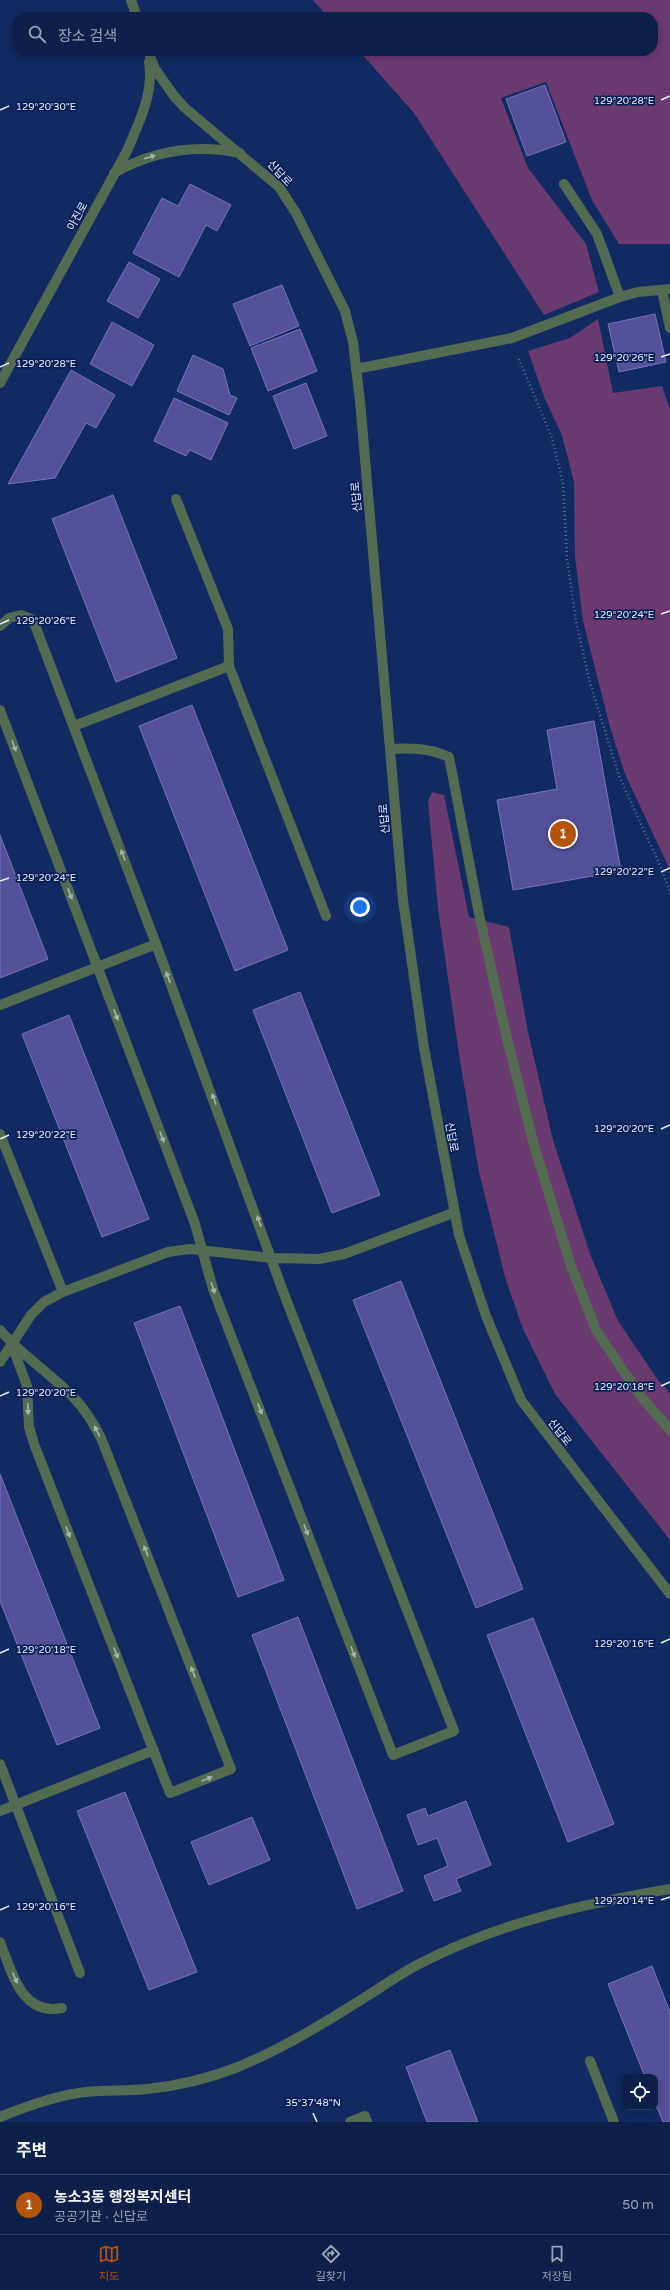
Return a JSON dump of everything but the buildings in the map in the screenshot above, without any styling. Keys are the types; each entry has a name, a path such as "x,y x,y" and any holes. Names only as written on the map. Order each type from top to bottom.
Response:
{"street":[{"path":"131,0 135,12"},
{"name":"아진로","path":"0,383 129,144 149,92 150,71 148,56"},
{"name":"신답로","path":"150,56 161,78 177,100 279,187 296,213 345,311 353,342 356,369 403,900 424,1048 453,1213 483,1309 521,1400 670,1594"},
{"path":"114,173 130,164 175,151 221,149 241,154"},
{"path":"564,184 597,234 620,297"},
{"path":"356,369 512,338 620,297 666,289 670,328"},
{"path":"176,499 228,629 229,666 326,916"},
{"path":"0,626 14,616 26,616 31,619 35,626 156,944 272,1258 454,1731 393,1755 213,1289 195,1224 0,710"},
{"path":"74,726 229,666"},
{"path":"390,749 417,748 433,750 449,757 480,919 507,1039 534,1145 570,1263 596,1330 639,1394 670,1430"},
{"path":"0,1005 156,944"},
{"path":"0,1134 63,1292"},
{"path":"0,1362 31,1315 44,1302 63,1292 168,1252 190,1249 272,1258 319,1259 344,1254 453,1213"},
{"path":"0,1330 12,1345 75,1399 91,1418 101,1438 231,1769 170,1793 34,1444 29,1427 27,1386 12,1345"},
{"path":"0,1811 154,1750"},
{"path":"0,1764 80,1973"},
{"path":"0,2117 59,2097 85,2092 150,2089 219,2073 258,2058 304,2035 418,1965 498,1929 549,1913 602,1900 670,1889"},
{"path":"0,1942 20,1991 27,1999 36,2006 45,2009 62,2008"},
{"path":"590,2061 614,2122"},
{"path":"350,2122 365,2116 367,2122"}],"path":[{"path":"512,338 524,373 552,438 563,483 566,559 576,622 592,691 619,776 663,872 670,893"}],"shaded area":[{"path":"313,0 670,0 670,244 619,244 592,200 546,82 501,98 528,168 586,244 599,292 544,315 414,113 363,56 658,56 658,12 324,12"},
{"path":"598,319 613,393 662,386 670,409 670,870 625,774 610,727 583,621 575,556 574,482 562,435 545,399 528,351 570,338"},
{"path":"432,792 444,795 469,917 509,927 528,1032 553,1140 590,1254 618,1321 658,1380 670,1393 670,1540 555,1394 523,1329 505,1277 479,1172 460,1061 438,909 428,801"}],"place":[{"name":"농소3동 행정복지센터","path":"563,834"}]}
